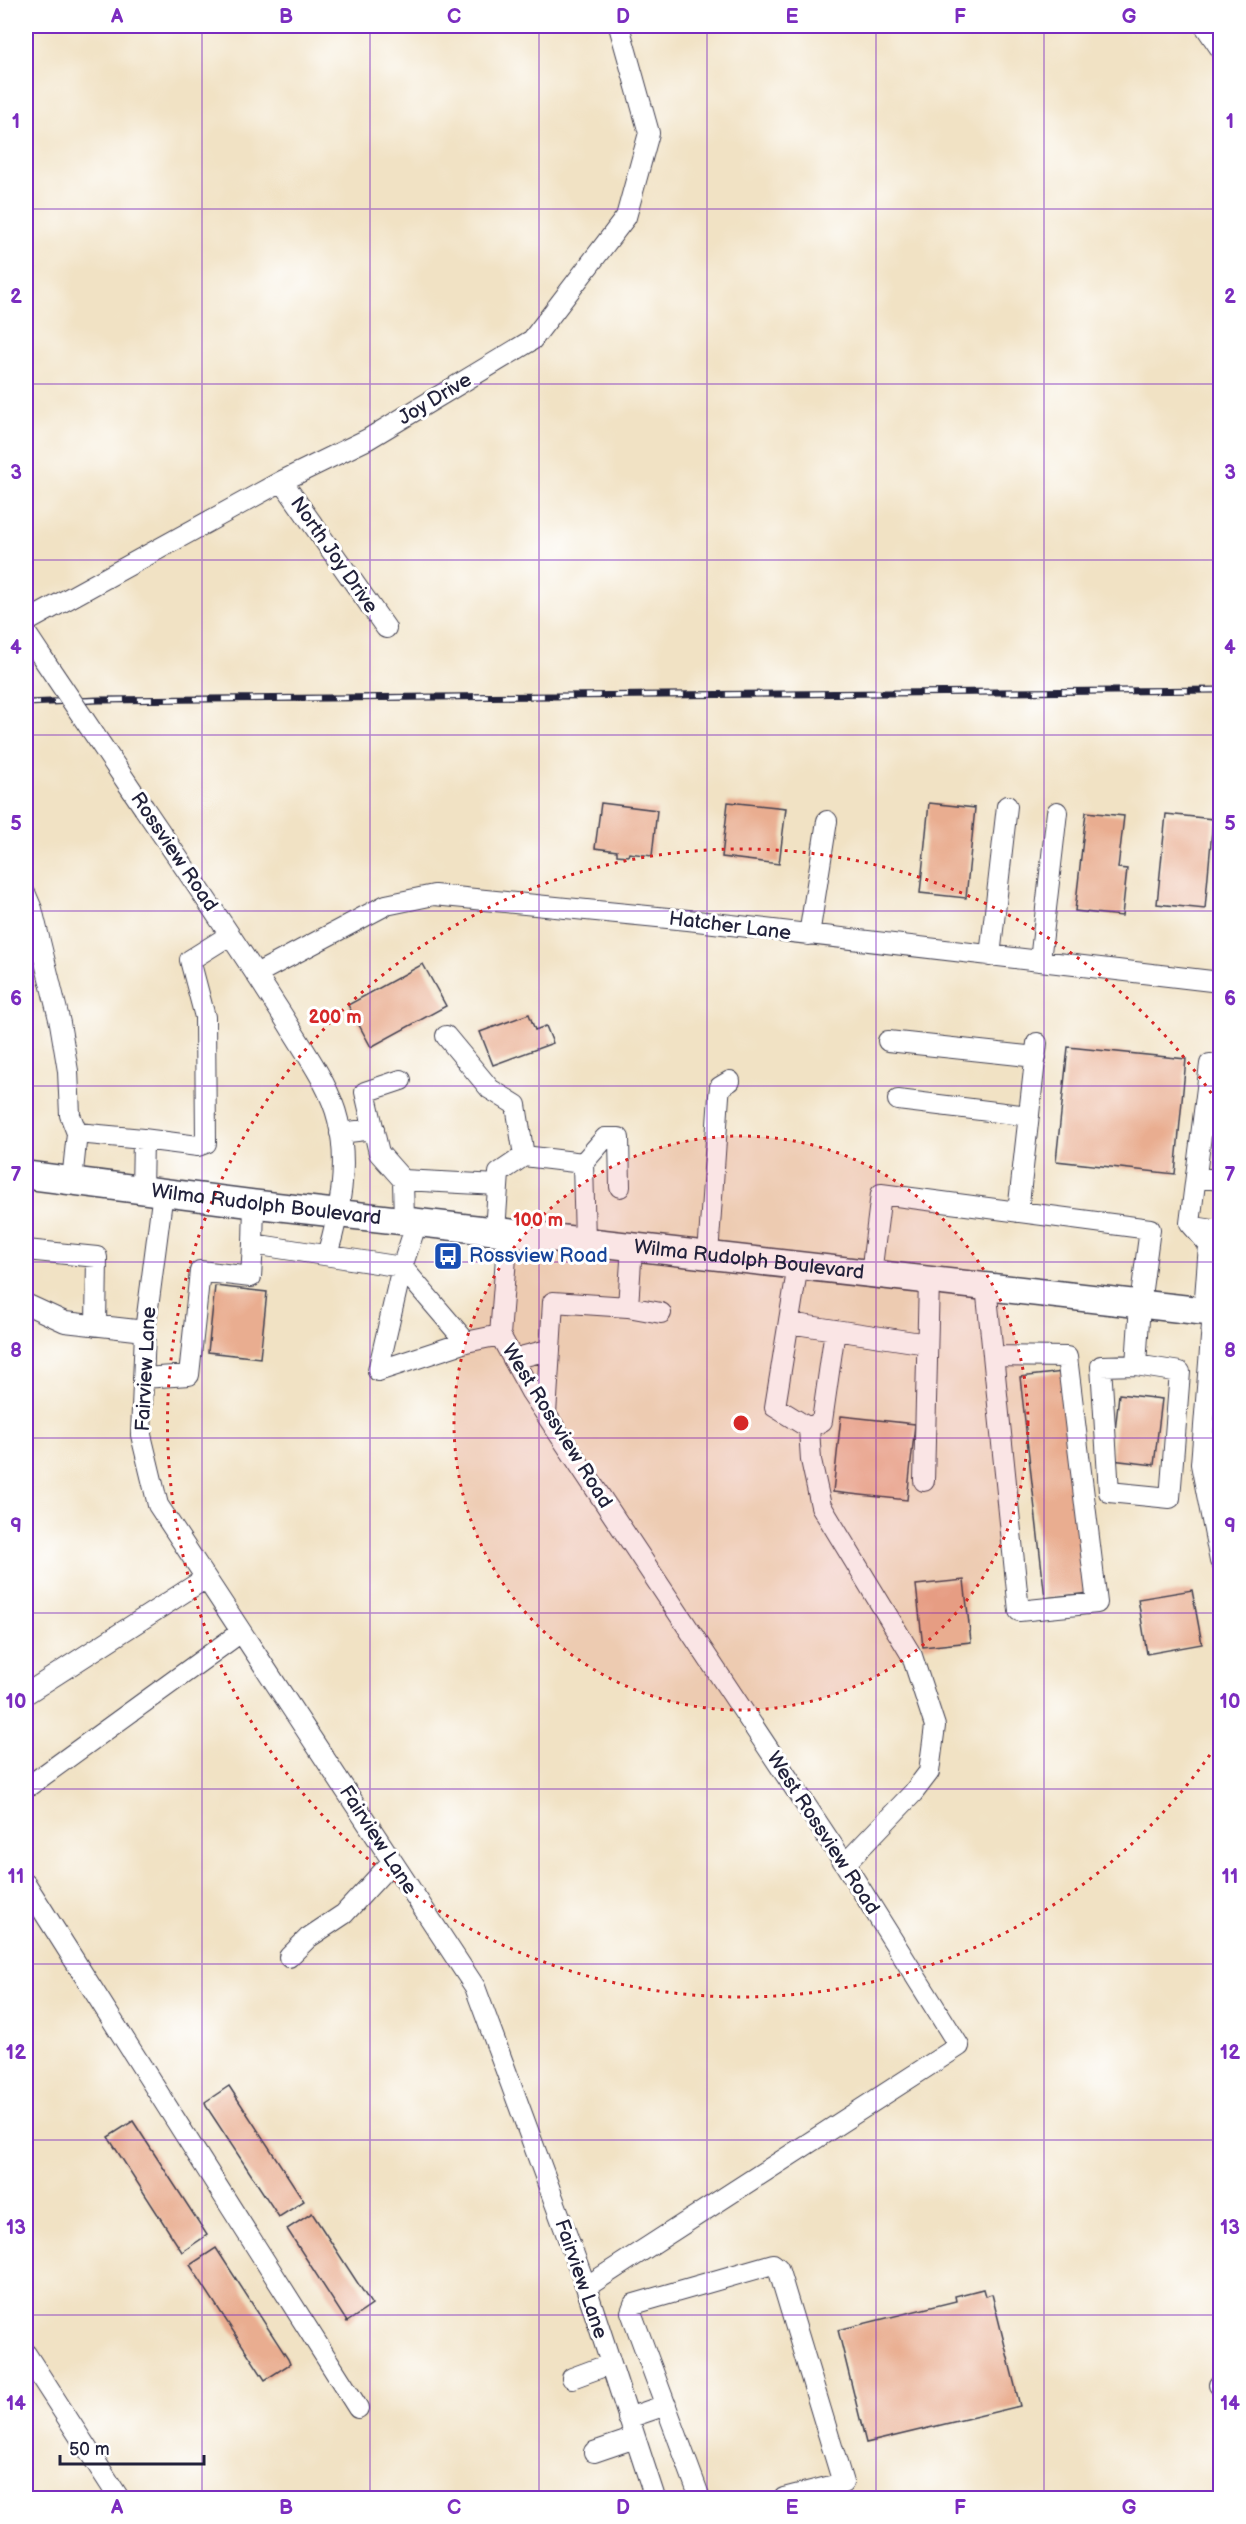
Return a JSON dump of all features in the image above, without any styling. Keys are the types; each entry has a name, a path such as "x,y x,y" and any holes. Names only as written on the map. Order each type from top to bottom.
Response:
{"highway":[{"name":"Wilma Rudolph Boulevard","path":"26,1175 340,1214 1213,1312"}],"street":[{"name":"Joy Drive","path":"26,622 282,482 368,439 532,340 626,217 649,133 619,26"},
{"path":"1205,26 1221,48"},
{"name":"North Joy Drive","path":"282,482 386,628"},
{"name":"Rossview Road","path":"26,633 256,974 327,1088 340,1133 340,1214 327,1255"},
{"path":"990,956 1007,806"},
{"path":"1040,962 1057,812"},
{"path":"809,935 827,821"},
{"path":"26,895 32,909 60,1023 68,1071 70,1115 77,1133 72,1181"},
{"name":"Hatcher Lane","path":"256,974 387,905 434,896 809,935 1221,982"},
{"path":"77,1133 198,1146 206,1143 205,1017 190,960 230,935"},
{"path":"446,1036 490,1089 516,1105 524,1156"},
{"path":"888,1041 1037,1050 1018,1212"},
{"path":"1220,1550 1201,1464 1214,1391 1209,1245 1190,1223 1210,1064 1221,1066"},
{"path":"401,1080 365,1092 380,1153 403,1180 411,1222 378,1371 466,1342 500,1335"},
{"path":"708,1255 720,1087 730,1081"},
{"path":"898,1100 1029,1116"},
{"path":"340,1133 374,1129"},
{"path":"585,1241 583,1163 605,1138 619,1138 620,1187"},
{"name":"Fairview Lane","path":"143,1139 153,1191 141,1435 158,1505 475,1987 586,2287 654,2499"},
{"path":"403,1180 498,1185 499,1173 524,1156 583,1163"},
{"path":"1196,1177 1221,1180"},
{"name":"West Rossview Road","path":"498,1185 501,1232 500,1335 546,1414 845,1864 959,2046 586,2287"},
{"path":"872,1274 881,1194 1150,1229 1140,1304 1136,1365"},
{"path":"143,1378 189,1376 200,1271 251,1277 254,1204"},
{"path":"1194,1227 1221,1231"},
{"path":"253,1244 402,1267 466,1342"},
{"path":"627,1307 632,1246"},
{"path":"26,1250 97,1257 96,1326"},
{"path":"798,1265 775,1407 809,1428"},
{"path":"924,1481 929,1280"},
{"path":"986,1286 993,1356 1019,1611 1097,1603 1067,1357 993,1356"},
{"path":"546,1414 548,1350 553,1302 627,1307 661,1313"},
{"path":"26,1304 65,1322 145,1331"},
{"path":"789,1323 927,1344"},
{"path":"809,1428 822,1421 835,1330"},
{"path":"513,1359 548,1350"},
{"path":"1136,1365 1180,1372 1170,1498 1109,1492 1101,1366 1136,1365"},
{"path":"809,1428 811,1460 821,1506 912,1656 935,1726 928,1772 913,1792 845,1864"},
{"path":"26,1694 206,1578"},
{"path":"26,1788 241,1632"},
{"path":"289,1957 308,1938 344,1914 392,1862"},
{"path":"26,1884 358,2408"},
{"path":"700,2499 631,2312 634,2304 773,2264 778,2268 845,2491 784,2499"},
{"path":"26,2354 119,2499"},
{"path":"572,2378 610,2364"},
{"path":"628,2418 666,2405"},
{"path":"594,2452 635,2438"}],"building":[{"path":"728,802 786,808 779,864 722,857"},
{"path":"601,803 657,810 652,856 629,853 628,856 617,855 617,851 595,848"},
{"path":"929,803 975,808 966,898 920,893"},
{"path":"1086,812 1124,816 1118,868 1127,869 1122,916 1075,911"},
{"path":"1166,814 1213,819 1205,909 1157,904"},
{"path":"423,964 446,1006 371,1047 348,1005"},
{"path":"529,1014 535,1030 546,1026 553,1043 493,1065 480,1032"},
{"path":"1068,1047 1186,1059 1175,1174 1056,1161"},
{"path":"215,1286 267,1292 260,1358 208,1352"},
{"path":"1063,1372 1089,1593 1045,1598 1020,1377"},
{"path":"1119,1394 1162,1399 1154,1465 1112,1460"},
{"path":"841,1416 915,1424 907,1500 833,1492"},
{"path":"1219,1466 1220,1487 1216,1487"},
{"path":"964,1580 971,1642 923,1647 916,1585"},
{"path":"1192,1590 1202,1644 1147,1654 1138,1599"},
{"path":"229,2086 304,2201 279,2217 206,2106 205,2102"},
{"path":"133,2121 207,2235 182,2252 108,2137"},
{"path":"312,2213 372,2305 347,2322 287,2229"},
{"path":"216,2248 290,2364 265,2380 190,2265"},
{"path":"983,2289 985,2296 992,2294 1020,2406 866,2443 838,2330 956,2301 955,2296"}],"railway":[{"path":"26,703 99,700 1220,690"}],"place":[{"name":"Rossview Road","path":"448,1256"}]}
